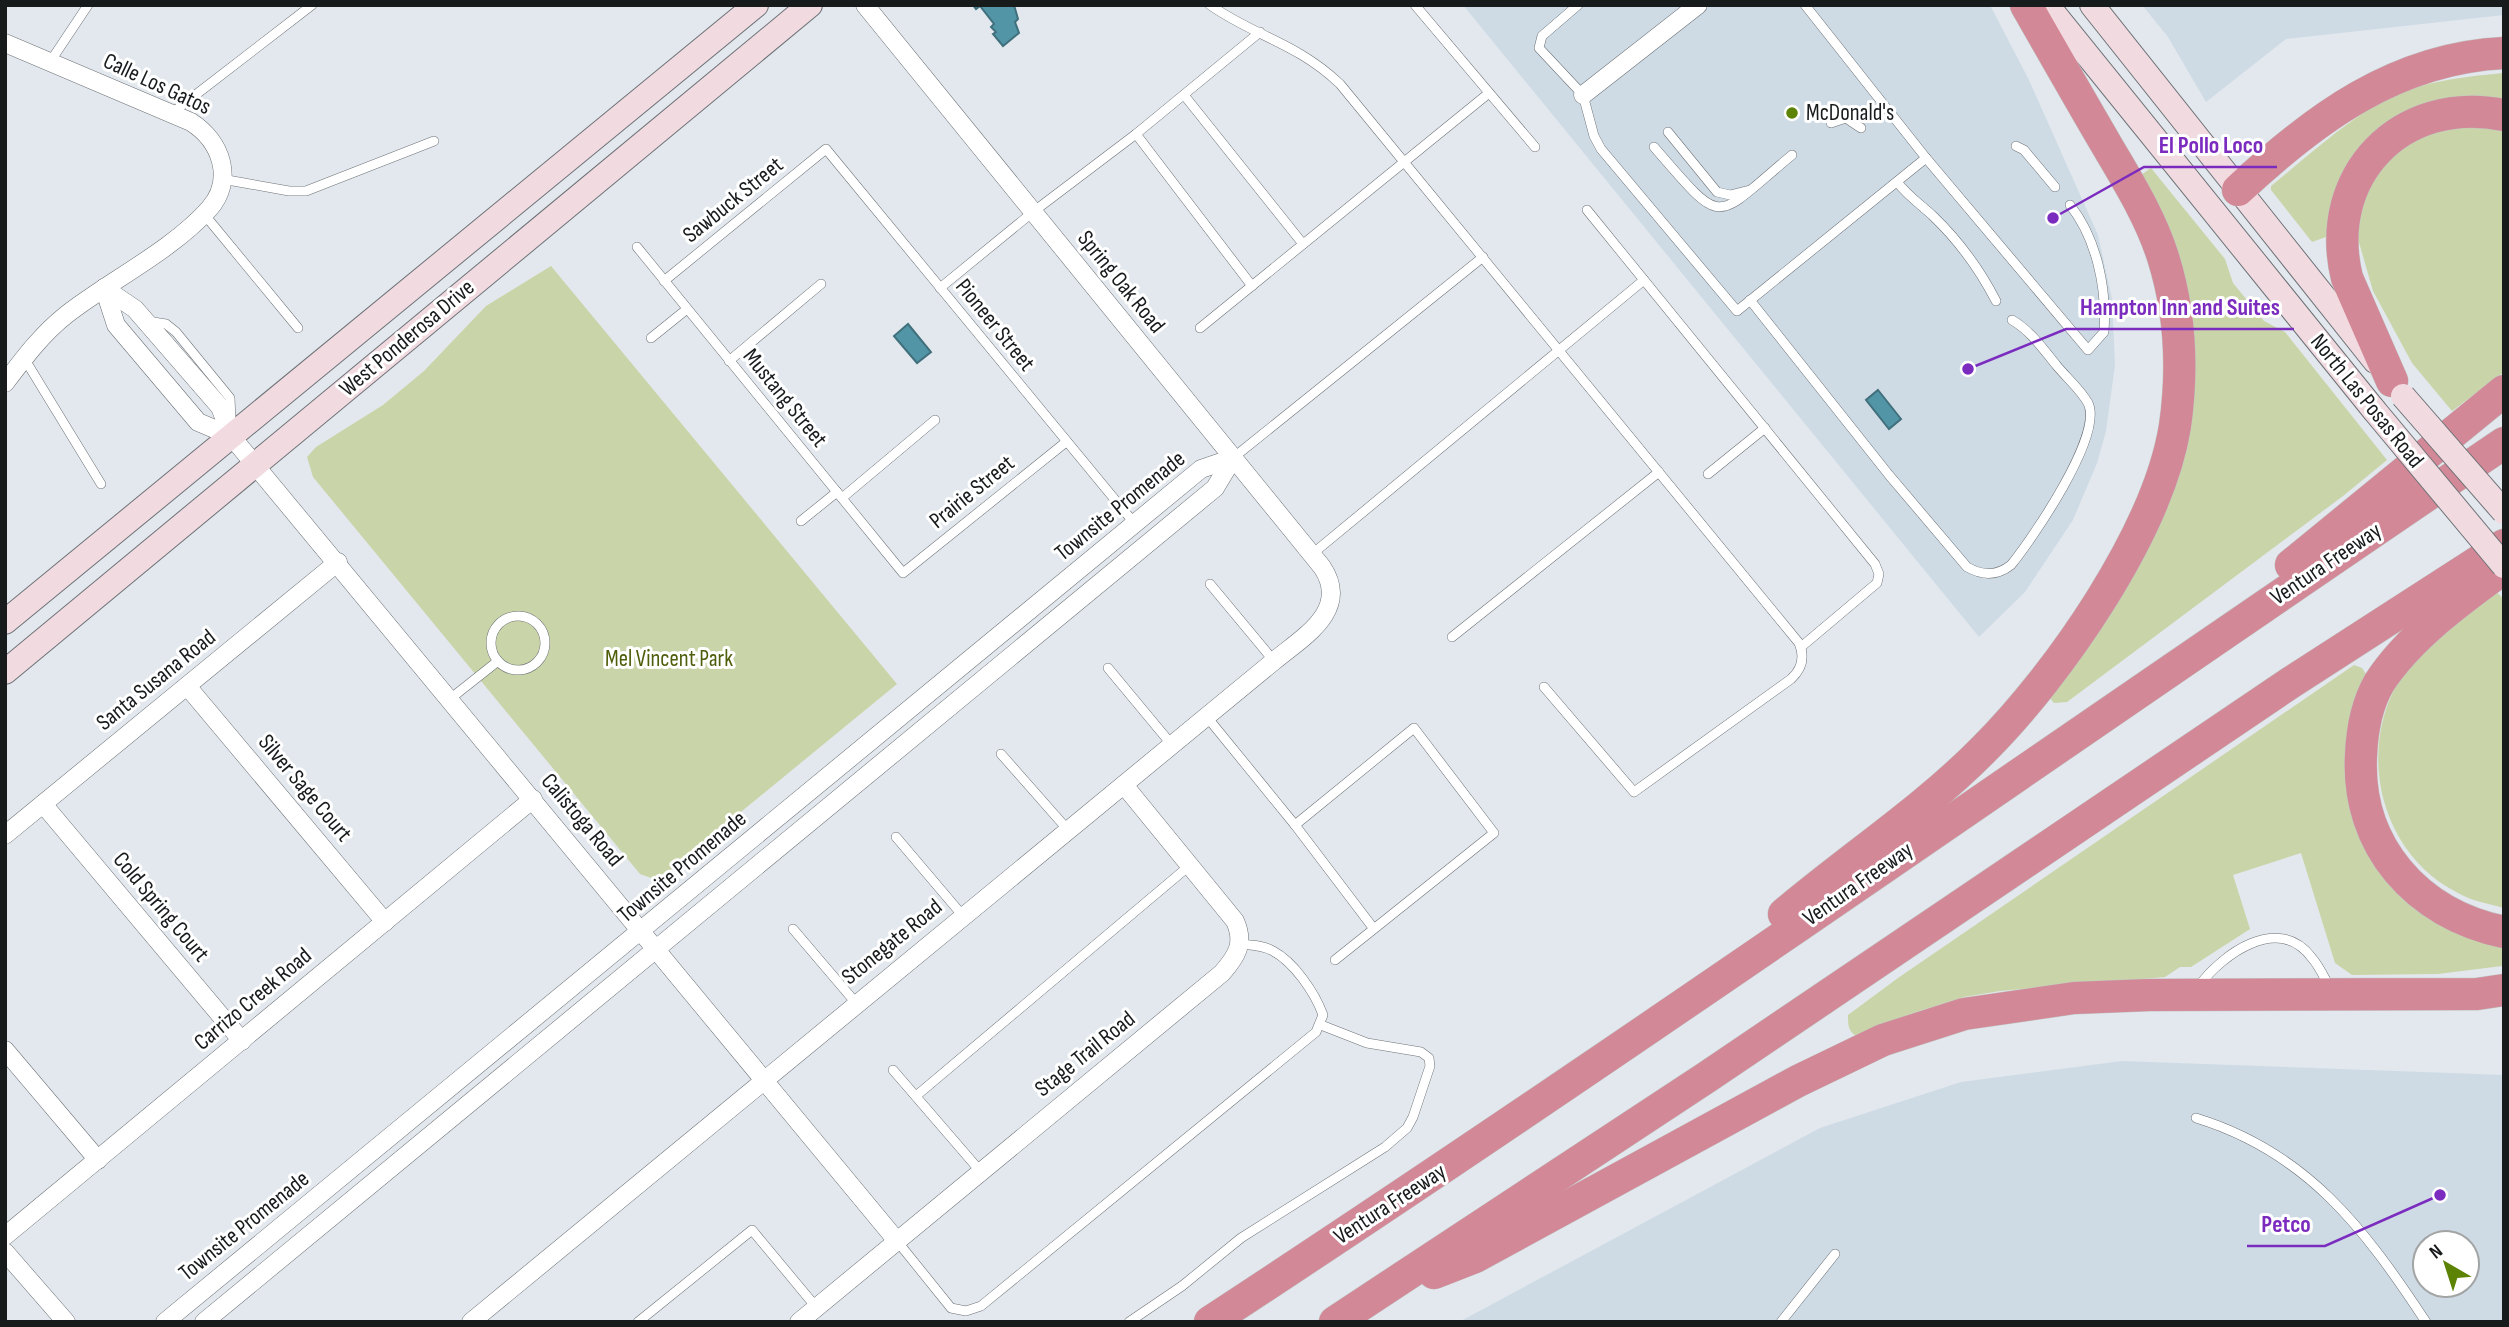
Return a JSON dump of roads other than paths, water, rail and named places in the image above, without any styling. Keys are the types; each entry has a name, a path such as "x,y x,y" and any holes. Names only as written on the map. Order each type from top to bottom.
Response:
{"highway":[{"path":"1630,1044 1816,887 1934,794 1983,750 2022,706 2089,616 2123,560 2150,505 2174,428 2179,388 2179,339 2170,282 2137,199 2026,5"},
{"path":"2238,190 2327,115 2374,86 2423,66 2504,53"},
{"path":"2397,389 2347,278 2343,262 2344,213 2352,188 2366,164 2385,142 2409,125 2457,112 2485,111 2504,115"},
{"path":"2147,685 2504,391"},
{"name":"Ventura Freeway","path":"1210,1322 1630,1044 2147,685 2504,443"},
{"path":"1335,1322 1707,1077 2290,683 2504,545"},
{"path":"2504,567 2436,622 2401,655 2379,684 2365,718 2360,772 2368,818 2379,843 2410,885 2451,916 2504,932"},
{"path":"1372,1297 1475,1257 1675,1146 1883,1040 1964,1014 2074,998 2477,994 2504,990"}],"main road":[{"name":"West Ponderosa Drive","path":"5,622 756,5"},
{"name":"West Ponderosa Drive","path":"5,672 810,5"},
{"name":"North Las Posas Road","path":"2047,5 2504,567"},
{"name":"North Las Posas Road","path":"2092,5 2397,389 2504,512"},
{"path":"2214,210 2238,190"}],"street":[{"name":"Spring Oak Road","path":"865,5 1311,555 1327,576 1332,593"},
{"path":"1583,95 1698,5"},
{"name":"Calle Los Gatos","path":"5,43 191,122 211,137 222,160 222,179"},
{"path":"5,383 54,325 204,214 217,198 222,179"},
{"path":"104,288 116,325 198,422 231,436"},
{"path":"104,288 135,309 220,407 231,436 254,464"},
{"name":"Townsite Promenade","path":"165,1322 1201,469 1233,458"},
{"name":"Townsite Promenade","path":"204,1322 656,946 1215,488 1233,458"},
{"name":"Calistoga Road","path":"254,464 656,946 897,1241"},
{"name":"Santa Susana Road","path":"5,835 338,562"},
{"name":"Stonegate Road","path":"471,1322 1274,661 1323,619 1331,603 1332,593"},
{"name":"Silver Sage Court","path":"187,686 384,922"},
{"path":"1124,785 1235,921 1241,944"},
{"name":"Carrizo Creek Road","path":"5,1236 533,799"},
{"name":"Cold Spring Court","path":"43,804 242,1041"},
{"name":"Stage Trail Road","path":"799,1322 1222,973 1234,959 1241,944"},
{"path":"5,1051 98,1160"},
{"path":"5,1251 66,1322"}],"lane":[{"path":"50,62 88,5"},
{"path":"171,114 312,5"},
{"path":"1210,5 1293,48 1325,70 1405,161 1801,647 1801,667 1791,679 1634,792 1544,687"},
{"path":"1415,5 1535,147"},
{"path":"1578,5 1538,41 1539,47 1556,69 1583,95 1594,136 1625,178 1737,311 1926,158"},
{"path":"1805,5 1926,158 2088,350 2104,332 2104,299 2088,233 2070,205"},
{"path":"940,288 1033,212 1136,134 1260,32"},
{"path":"1200,328 1489,93"},
{"path":"1184,95 1303,244"},
{"path":"1831,123 1846,118 1861,128"},
{"path":"1668,132 1717,192 1730,195 1750,190"},
{"path":"1136,134 1252,286"},
{"path":"222,179 289,191 306,191 434,141"},
{"path":"2016,146 2024,150 2055,187"},
{"path":"1654,147 1707,205 1730,206 1792,155"},
{"name":"Sawbuck Street","path":"664,281 826,149"},
{"name":"Pioneer Street","path":"826,149 1135,524"},
{"path":"1896,182 1912,201 1935,218 1984,276 1996,301"},
{"path":"1587,210 1875,564 1879,574 1877,583 1801,647"},
{"path":"204,214 298,328"},
{"name":"Mustang Street","path":"637,247 903,573"},
{"path":"1233,458 1483,257"},
{"path":"1311,555 1644,280"},
{"path":"729,361 821,284"},
{"path":"1750,300 1889,475 1967,567 1985,574 2004,570 2011,565 2043,519 2072,471 2089,419 2088,403 2028,331 2011,320"},
{"path":"651,338 687,309"},
{"path":"24,358 101,484"},
{"path":"801,522 840,495 935,420"},
{"path":"1708,474 1765,428"},
{"name":"Prairie Street","path":"903,573 1066,442"},
{"path":"1452,637 1659,472"},
{"path":"1210,584 1274,661"},
{"path":"509,617 526,617 541,627 546,644 544,653 532,667 514,670 498,661 491,645 495,628 501,622 509,617"},
{"path":"450,699 498,661"},
{"path":"1108,668 1172,746"},
{"path":"1207,717 1295,825 1374,929"},
{"path":"1295,825 1414,729 1494,833 1335,960"},
{"path":"1001,754 1068,830"},
{"path":"896,837 963,916"},
{"path":"916,1096 1189,866"},
{"path":"793,929 856,1003"},
{"path":"2194,995 2214,969 2256,940 2266,938 2294,942 2311,956 2333,994"},
{"path":"897,1241 951,1308 965,1311 981,1306 1316,1032 1323,1015 1317,999 1287,962 1274,951 1241,944"},
{"path":"1129,1322 1182,1286 1241,1238 1385,1147 1407,1128 1430,1066 1429,1058 1421,1052 1367,1043 1321,1025"},
{"path":"893,1070 981,1172"},
{"path":"2196,1118 2232,1129 2264,1145 2306,1174 2344,1213 2426,1322"},
{"path":"638,1322 752,1230 816,1307"},
{"path":"1781,1322 1835,1254"}],"water":[{"path":"973,5 1014,5 1019,33 1003,46 993,34 996,32 991,27 994,24 980,6 976,9"},
{"path":"908,324 931,352 917,363 894,336"},
{"path":"1878,390 1901,419 1889,429 1866,400"}],"place":[{"name":"McDonald's","path":"1792,113"},
{"name":"El Pollo Loco","path":"2053,218"},
{"name":"Hampton Inn and Suites","path":"1968,369"},
{"name":"Petco","path":"2440,1195"}],"park label":[{"name":"Mel Vincent Park","path":"669,659"}]}
